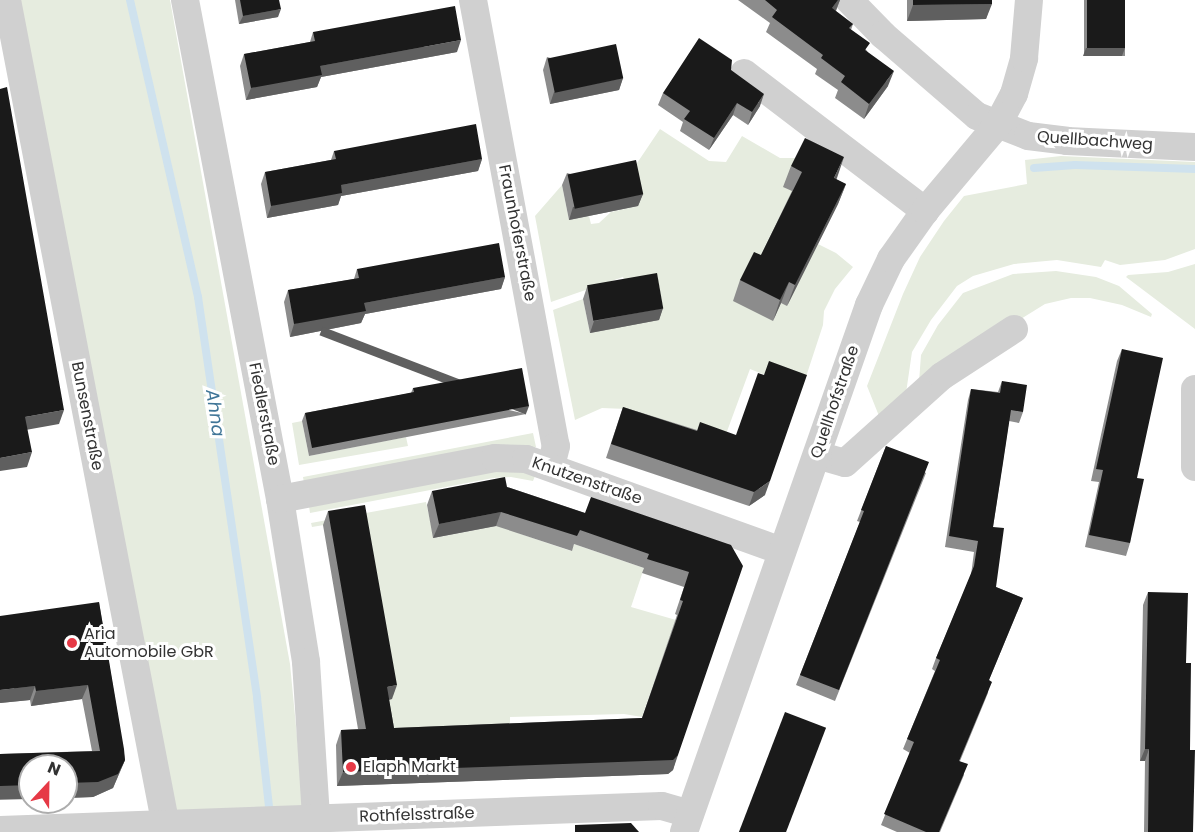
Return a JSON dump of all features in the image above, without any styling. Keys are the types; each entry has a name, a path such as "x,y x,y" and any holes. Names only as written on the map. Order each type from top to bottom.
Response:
{"street":[{"name":"Bunsenstraße","path":"7,0 166,827"},
{"name":"Fiedlerstraße","path":"185,0 280,499 306,662 311,823"},
{"name":"Fraunhoferstraße","path":"473,0 556,446 551,466"},
{"name":"Quellbachweg","path":"849,0 884,35 977,116 1028,136 1057,140 1195,147"},
{"name":"Quellhofstraße","path":"687,823 869,305 891,260 925,212 998,124 1014,94 1024,58 1029,0"},
{"path":"744,73 925,212"},
{"path":"818,455 845,463 942,376 1014,329"},
{"path":"1195,389 1195,467"},
{"name":"Knutzenstraße","path":"280,499 495,458 526,459 551,466 782,551"},
{"name":"Rothfelsstraße","path":"0,830 166,827 244,822 311,823 662,806 687,823"}],"shaded area":[{"path":"17,0 170,0 290,664 302,788 303,832 178,832"},
{"path":"660,129 709,161 726,162 742,136 780,158 797,158 794,192 773,321 781,303 787,305 818,244 836,253 853,267 835,289 824,311 823,325 802,389 750,369 722,445 626,409 602,408 575,420 553,310 583,299 590,333 659,319 628,290 623,277 551,302 535,216 562,185 569,220 589,216 591,224 599,223 611,212 638,206 631,172"},
{"path":"1061,156 1195,162 1195,249 1165,260 1120,265 1105,260 1101,267 1057,260 1014,264 973,276 957,286 931,320 912,352 906,393 879,416 867,386 920,257 944,221 964,196 1027,184 1025,160"},
{"path":"1195,264 1195,329 1126,277 1168,272"},
{"path":"1056,271 1096,277 1119,286 1152,314 1151,317 1122,305 1090,298 1071,298 1045,304 919,382 921,355 938,325 963,293 1013,274"},
{"path":"302,421 309,456 406,437 408,446 299,465 292,423"},
{"path":"533,433 536,447 533,448 304,483 303,477"},
{"path":"492,472 523,472 535,476 533,481 511,477 493,478 310,513 309,506"},
{"path":"426,502 434,538 506,524 518,533 571,551 574,544 644,568 631,607 676,620 642,717 624,714 510,717 510,737 389,742 382,701 391,699 360,519 312,527 311,523"}],"building":[{"path":"240,0 279,0 281,9 243,16"},
{"path":"765,0 838,0 832,8 853,24 849,28 870,43 865,50 894,71 869,104 841,82 845,76 821,58 823,55 772,17 777,10"},
{"path":"913,0 992,0 992,4 913,5"},
{"path":"1087,0 1125,0 1125,48 1087,48"},
{"path":"455,6 461,40 320,66 322,75 251,88 244,54 315,41 313,32"},
{"path":"699,38 732,60 731,70 764,94 752,112 737,103 714,138 684,119 690,111 663,93"},
{"path":"616,44 623,78 555,93 548,59"},
{"path":"7,87 64,410 25,417 32,452 0,458 0,89"},
{"path":"476,124 482,159 341,185 342,193 271,206 265,172 336,159 334,151"},
{"path":"805,138 844,157 834,178 846,184 795,285 789,282 780,300 740,280 754,252 761,255 802,172 791,166"},
{"path":"636,160 643,194 575,209 568,175"},
{"path":"499,243 505,277 364,303 366,311 294,324 288,290 359,278 357,269"},
{"path":"657,273 663,308 593,321 587,285"},
{"path":"1122,349 1163,358 1137,478 1144,479 1130,543 1089,535 1103,470 1096,469"},
{"path":"769,361 807,375 770,481 754,492 611,444 623,407 697,431 700,422 736,435 758,373 764,375"},
{"path":"522,368 529,406 312,448 305,413 414,392 413,388"},
{"path":"1002,381 1027,385 1023,412 1011,410 993,527 1004,528 996,587 1023,598 989,680 992,682 959,761 968,764 939,832 926,832 884,814 914,742 907,739 940,660 936,658 974,566 978,541 949,536 971,389 1000,393"},
{"path":"886,446 929,462 839,690 800,675 864,511 861,510"},
{"path":"505,477 507,487 585,513 591,497 731,545 743,566 678,755 673,760 343,772 341,730 366,729 328,511 365,505 397,685 387,687 394,728 642,718 683,601 680,600 689,572 647,559 649,554 580,530 577,536 501,512 439,524 432,491"},
{"path":"1148,592 1188,593 1186,663 1191,663 1190,750 1195,750 1193,832 1148,832 1149,749 1145,749"},
{"path":"99,602 124,749 125,760 118,774 98,782 78,783 78,754 18,754 18,785 0,786 0,754 100,751 88,685 36,691 35,686 0,690 0,616"},
{"path":"785,712 826,728 786,832 739,832"},
{"path":"631,823 639,832 575,832 575,825"}],"waterway":[{"name":"Ahna","path":"130,0 198,297 257,698 270,815"},
{"path":"1034,168 1075,165 1195,169"}],"place":[{"name":"Aria Automobile GbR","path":"72,643"},
{"name":"Elaph Markt","path":"351,767"}]}
